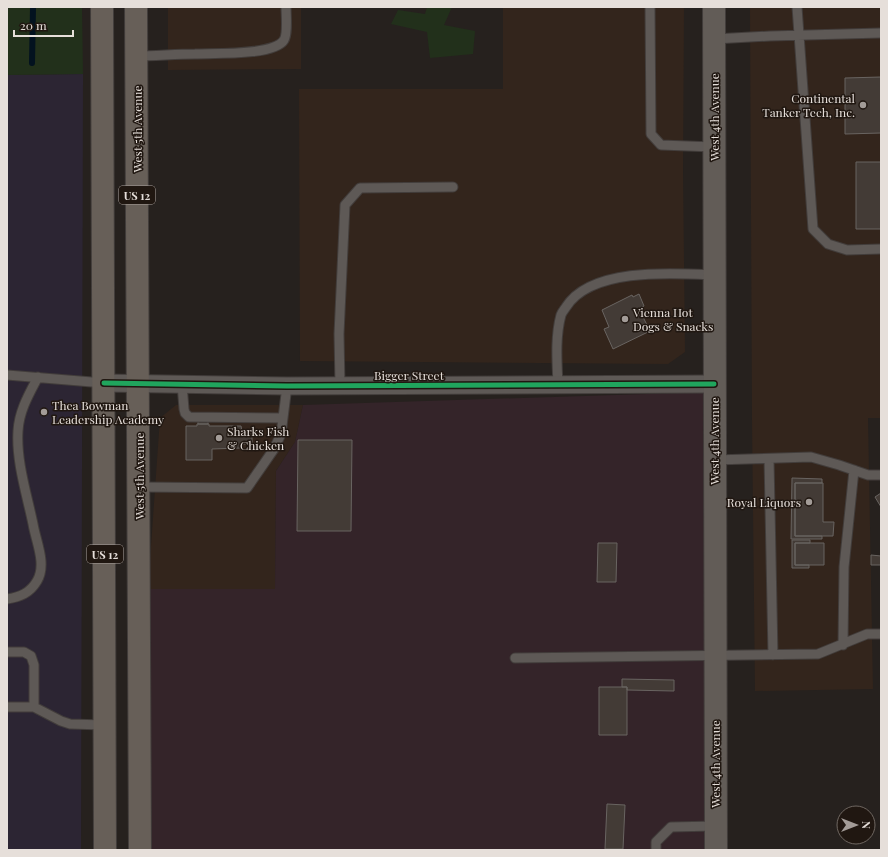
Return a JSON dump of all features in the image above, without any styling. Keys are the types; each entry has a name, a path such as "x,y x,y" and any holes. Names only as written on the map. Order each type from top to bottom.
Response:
{"main road":[{"name":"US 12","path":"102,7 105,850"},
{"name":"West 5th Avenue","path":"136,7 140,850"},
{"name":"West 4th Avenue","path":"714,7 716,850"},
{"path":"105,725 140,723"}],"street":[{"name":"Bigger Street","path":"104,383 287,386 714,384"}],"lane":[{"path":"136,56 239,53 258,51 278,45 284,40 286,34 286,7"},
{"path":"650,7 651,134 661,145 714,147"},
{"path":"798,7 813,229 828,244 848,250 881,249"},
{"path":"714,39 881,33"},
{"path":"340,385 339,334 345,205 360,188 453,187"},
{"path":"558,385 557,345 562,314 572,298 591,286 634,275 667,273 714,275"},
{"path":"7,375 104,383"},
{"path":"7,599 20,597 29,592 38,580 40,569 41,559 18,448 18,430 22,408 38,377"},
{"path":"182,384 184,409 189,418 283,418"},
{"path":"139,487 247,488 274,448 281,434 287,386"},
{"path":"715,460 811,457 868,475 881,475"},
{"path":"769,459 772,655"},
{"path":"843,645 844,567 854,470"},
{"path":"515,658 818,654 867,634 881,634"},
{"path":"7,652 24,652 31,656 34,665 34,707"},
{"path":"7,707 34,707 70,724 105,725"},
{"path":"656,850 656,842 671,827 715,826"}],"shaded area":[{"path":"168,7 301,7 301,69 168,70"},
{"path":"503,7 684,7 683,171 685,352 668,364 300,361 299,89 503,89"},
{"path":"750,7 881,7 881,418 868,418 873,689 755,691"},
{"name":"Thea Bowman Leadership Academy","path":"83,74 81,850 7,850 7,75"},
{"path":"708,392 711,850 146,850 148,589 275,589 276,471 295,442 303,405"},
{"path":"176,405 303,405 295,442 276,471 275,589 148,589 160,418"}],"green space":[{"path":"7,7 82,7 83,74 7,75"},
{"path":"427,7 452,7 444,25 475,31 473,54 430,58 427,32 391,24 398,10 425,14"}],"building":[{"name":"Continental Tanker Tech, Inc.","path":"881,77 881,133 845,134 845,78"},
{"path":"856,162 881,162 881,229 856,229"},
{"name":"Vienna Hot Dogs & Snacks","path":"639,294 644,306 639,309 650,331 613,349 604,329 609,327 602,310 632,295 633,297"},
{"path":"198,420 208,420 208,424 198,424"},
{"name":"Sharks Fish & Chicken","path":"197,424 209,424 209,426 241,426 242,431 252,431 252,444 242,444 242,448 212,449 212,460 186,460 186,426 197,426"},
{"path":"298,440 352,440 351,531 297,531"},
{"path":"792,478 822,479 822,483 795,483 795,536 822,536 822,539 791,539"},
{"name":"Royal Liquors","path":"795,483 823,483 823,522 834,522 833,536 795,536"},
{"path":"881,493 881,507 875,497"},
{"path":"792,540 810,540 810,543 795,543 795,565 809,565 809,568 792,568"},
{"path":"598,543 617,543 616,582 597,582"},
{"path":"795,543 824,543 824,565 795,565"},
{"path":"871,555 881,556 881,565 871,565"},
{"path":"622,679 674,680 674,691 627,690 627,687 622,687"},
{"path":"599,687 627,687 627,735 599,735"},
{"path":"607,804 625,805 623,849 605,849"}],"waterway":[{"path":"32,63 33,7"}],"cycle path":[{"path":"104,383 287,386 714,384"}],"place":[{"name":"Continental Tanker Tech, Inc.","path":"863,105"},
{"name":"Vienna Hot Dogs & Snacks","path":"625,319"},
{"name":"Thea Bowman Leadership Academy","path":"44,412"},
{"name":"Sharks Fish & Chicken","path":"219,438"},
{"name":"Royal Liquors","path":"809,502"}]}
